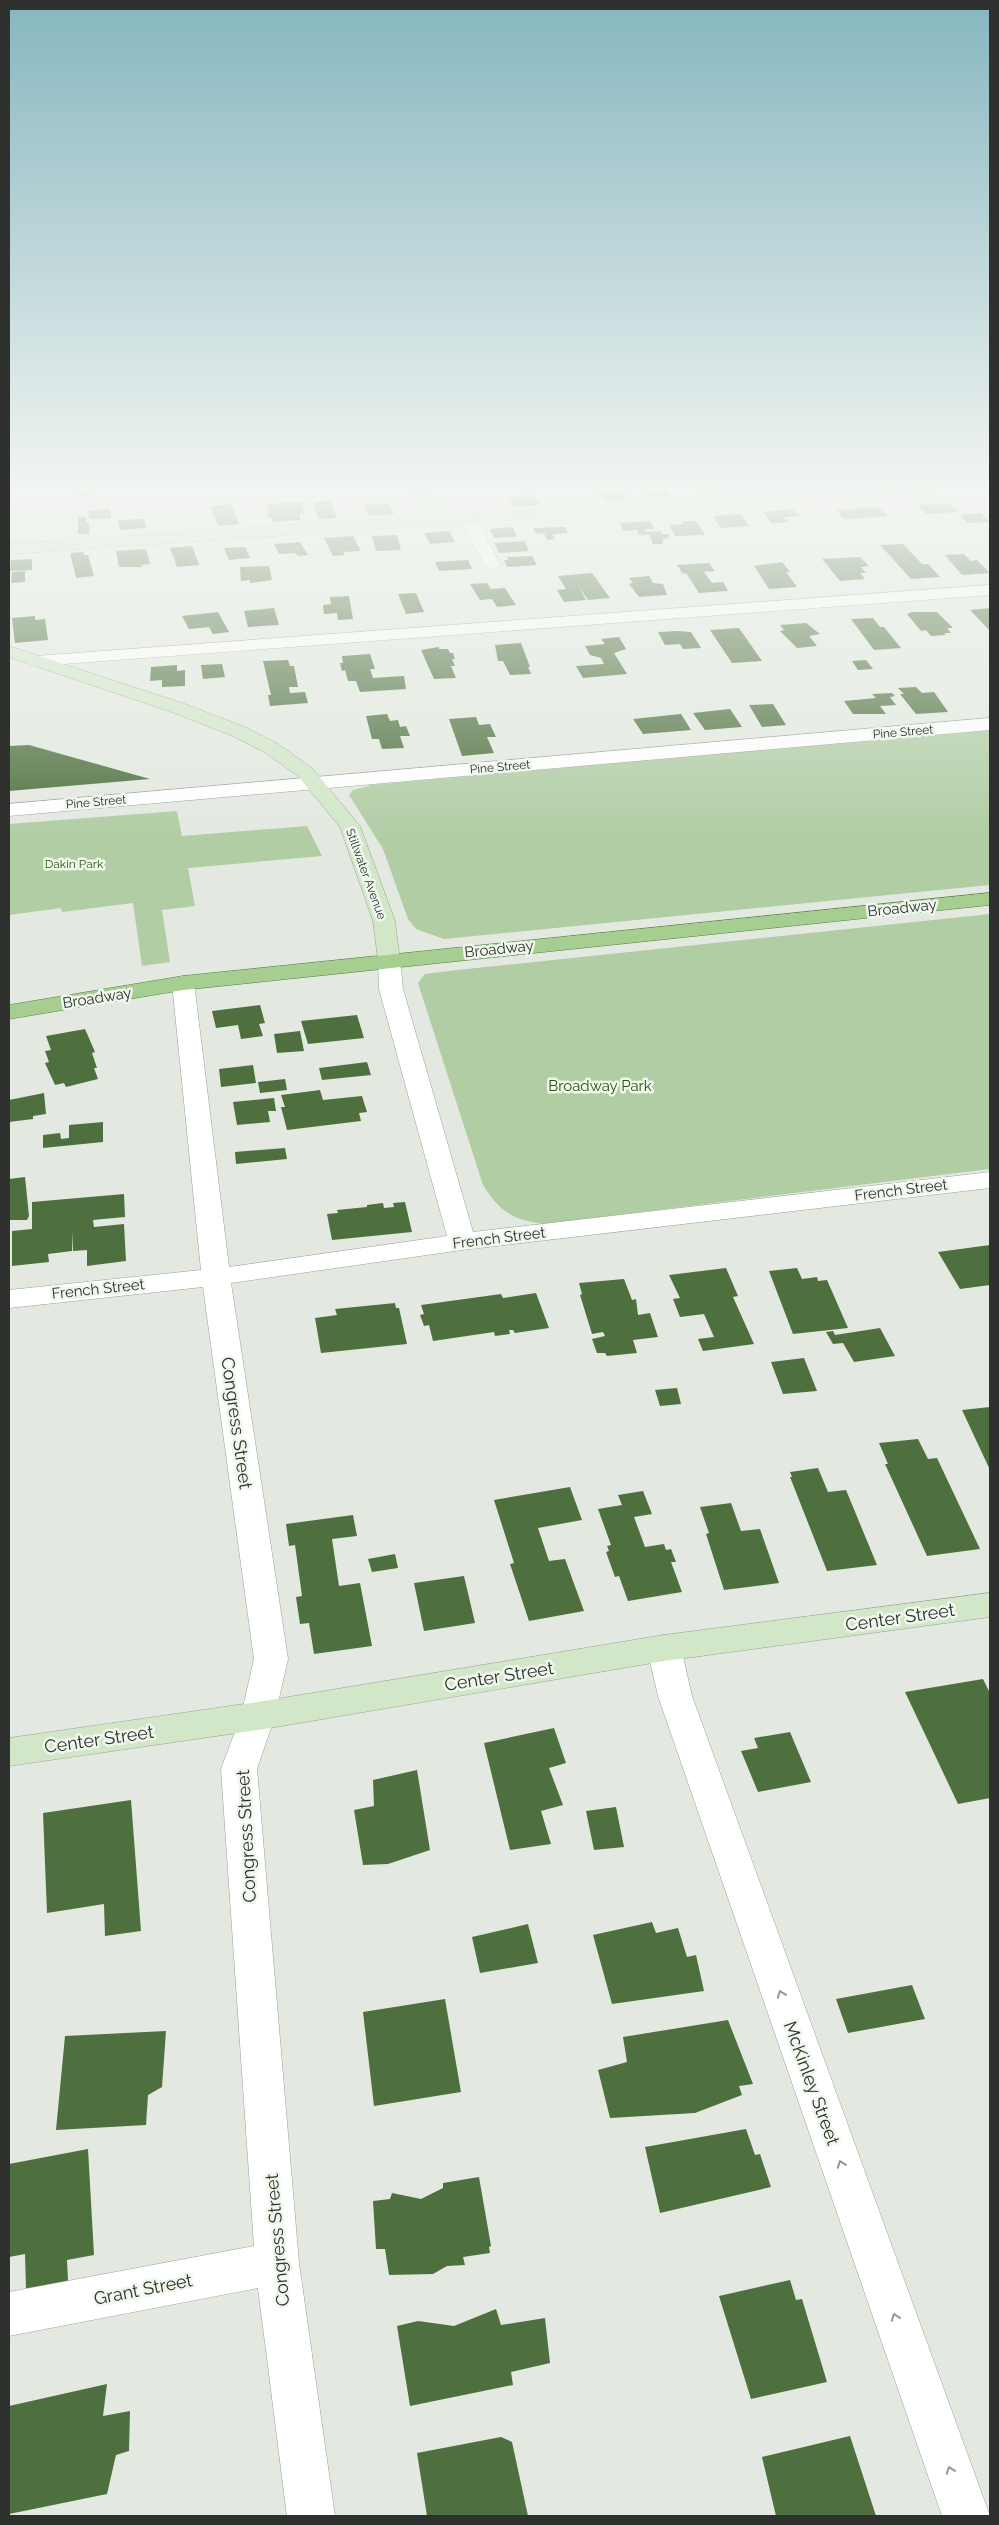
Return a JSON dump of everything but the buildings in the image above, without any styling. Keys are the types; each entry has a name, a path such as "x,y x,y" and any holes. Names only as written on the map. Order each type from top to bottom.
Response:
{"main road":[{"name":"Broadway","path":"9,1012 183,983 389,960 990,899"}],"street":[{"path":"9,662 788,605"},
{"name":"Stillwater Avenue","path":"9,651 178,708 240,732 272,748 305,772 350,826 384,921 391,988 462,1242"},
{"name":"Pine Street","path":"9,810 990,724"},
{"name":"Congress Street","path":"183,983 216,1277 271,1659 258,1716 239,1769 277,2263 311,2516"},
{"name":"French Street","path":"9,1299 216,1277 462,1242 990,1180"},
{"name":"Center Street","path":"9,1752 258,1716 664,1648 990,1605"},
{"name":"McKinley Street","path":"664,1648 674,1696 966,2516"},
{"name":"Grant Street","path":"9,2314 277,2263"}],"green space":[{"path":"990,729 990,885 444,939 416,929 408,919 383,849 349,795 353,790 372,785"},
{"name":"Dakin Park","path":"177,811 182,836 307,826 322,856 188,868 195,906 162,910 170,962 142,966 133,903 62,912 61,908 9,915 9,824"},
{"name":"Broadway Park","path":"990,914 990,1169 544,1224 524,1220 508,1213 495,1202 483,1185 418,983 425,974 457,970"}]}
